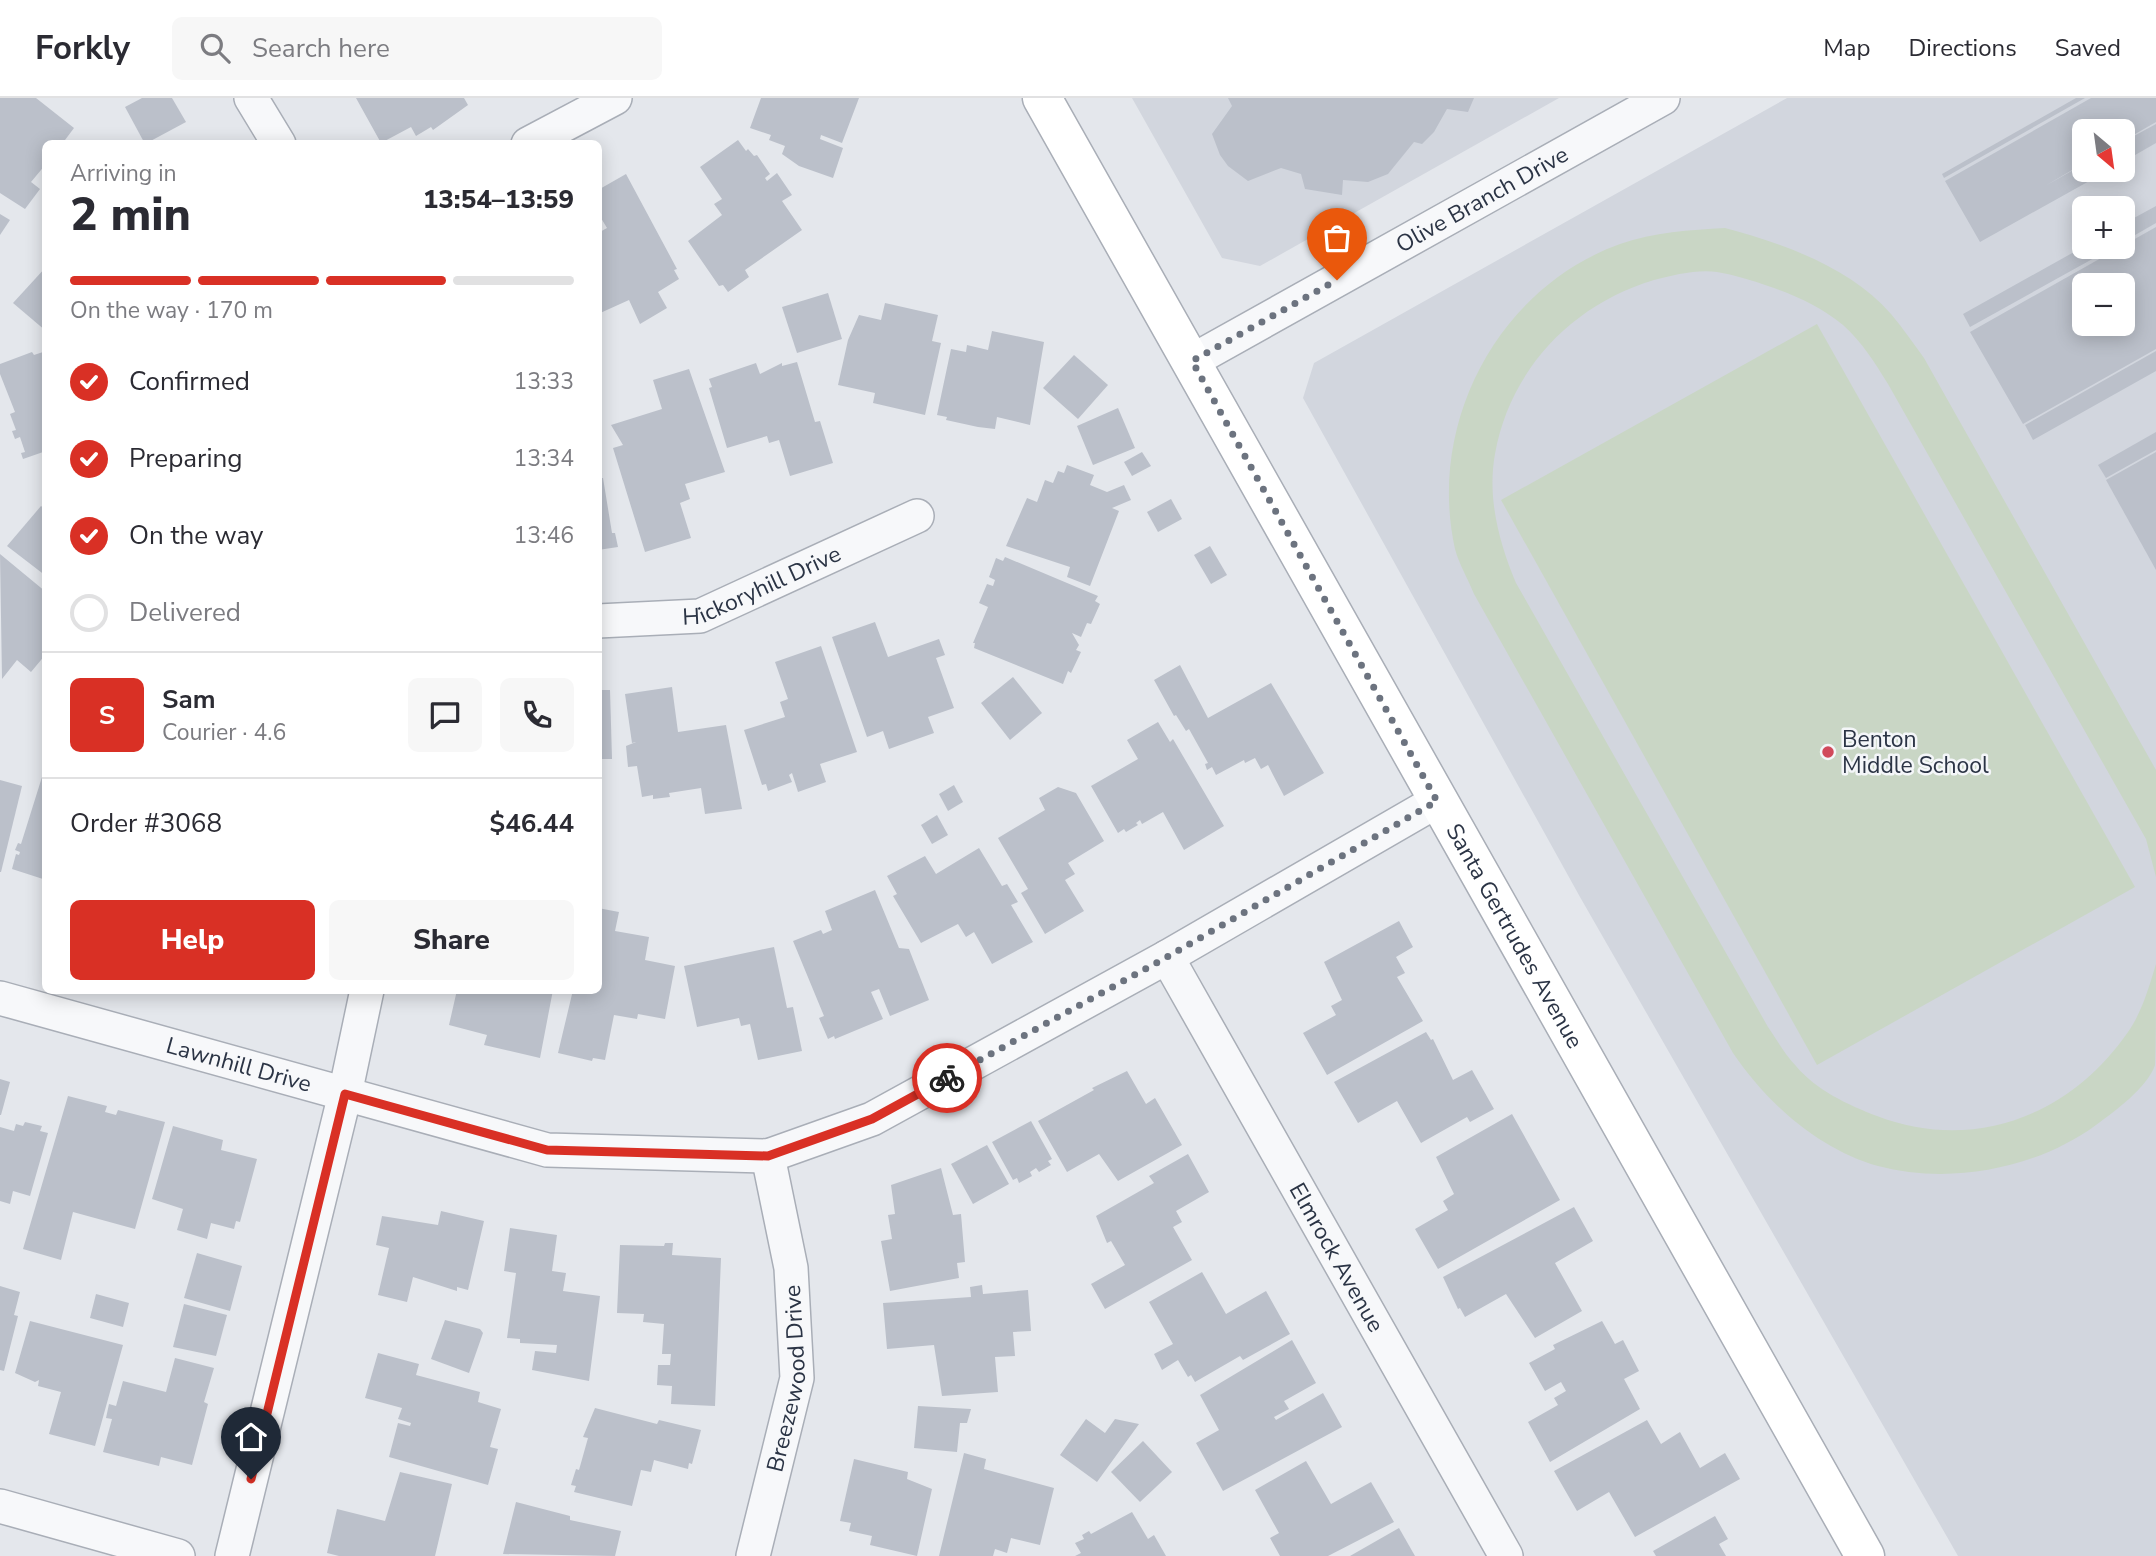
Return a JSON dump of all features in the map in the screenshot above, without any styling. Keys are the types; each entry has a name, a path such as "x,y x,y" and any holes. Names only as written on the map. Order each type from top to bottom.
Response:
{"main road":[{"name":"Santa Gertrudes Avenue","path":"1042,98 1865,1556"}],"street":[{"path":"251,98 277,140"},
{"path":"536,140 615,98"},
{"name":"Olive Branch Drive","path":"1192,361 1663,98"},
{"name":"Hickoryhill Drive","path":"602,621 701,616 917,516"},
{"name":"Lawnhill Drive","path":"0,998 547,1150 768,1156 872,1119 1167,957 1437,801"},
{"name":"Elmrock Avenue","path":"1167,957 1506,1556"},
{"path":"232,1556 345,1094 366,994"},
{"name":"Breezewood Drive","path":"753,1556 797,1378 791,1268 768,1156"},
{"path":"0,1506 178,1556"}],"shaded area":[{"path":"1132,98 1559,98 1260,266 1222,258"},
{"name":"Benton Middle School","path":"1787,98 2156,98 2156,1556 1958,1556 1580,897 1303,398 1314,363"}],"green space":[{"path":"1725,228 1815,259 1856,283 1875,297 1891,314 1924,358 2156,770 2156,877 2146,839 1888,384 1868,353 1850,332 1807,302 1743,278 1710,271 1694,272 1654,280 1625,291 1597,305 1572,323 1550,344 1531,368 1515,394 1503,423 1495,454 1493,487 1496,520 1504,552 1516,583 1768,1027 1792,1062 1823,1089 1866,1112 1913,1126 1949,1130 1983,1128 2017,1119 2048,1105 2078,1086 2104,1061 2128,1032 2137,1016 2156,964 2155,1065 2145,1082 2130,1098 2096,1125 2047,1153 2020,1162 1992,1169 1934,1174 1878,1166 1835,1148 1815,1136 1796,1122 1762,1089 1733,1053 1474,594 1455,549 1449,502 1452,454 1463,409 1481,366 1507,327 1539,293 1577,265 1620,244 1659,234"},
{"path":"1817,324 2135,887 1817,1065 1501,500"}],"building":[{"path":"0,98 36,98 74,128 65,140 42,140 42,169 31,182 40,189 25,209 0,193"},
{"path":"142,98 172,98 186,122 152,140 143,140 125,107"},
{"path":"356,98 464,98 468,105 433,130 431,127 416,136 411,127 387,140 379,140"},
{"path":"761,98 859,98 842,143 821,135 820,139 843,148 833,178 799,166 782,154 785,146 769,140 771,135 750,128"},
{"path":"1228,98 1474,98 1468,112 1447,109 1434,132 1422,144 1414,142 1388,174 1368,182 1343,180 1342,195 1305,189 1301,174 1281,168 1248,181 1228,166 1220,155 1212,134 1232,106"},
{"path":"2076,98 2085,98 1944,178 1942,174"},
{"path":"2091,98 2156,98 2156,122 2135,134 2135,119 2072,119 2072,170 2045,186 2072,171 2072,182 2088,182 1980,242 1945,181"},
{"path":"2156,124 2156,143 2135,155 2135,135"},
{"path":"738,140 746,151 748,149 754,156 757,155 770,174 765,178 767,181 777,173 792,195 782,201 802,230 745,270 749,277 728,292 723,285 719,286 688,241 722,215 714,204 722,199 700,167"},
{"path":"626,174 677,269 674,270 679,279 658,292 667,308 640,324 629,300 602,312 602,231 607,228 602,220 602,188"},
{"path":"2156,206 2156,223 2135,235 2135,217"},
{"path":"0,214 10,220 0,235"},
{"path":"2156,227 2156,349 2023,424 1970,332 2072,274 2072,336 2135,336 2135,273 2075,273 2099,259 2135,259 2135,239"},
{"path":"2072,253 2072,259 2092,259 1970,327 1963,314"},
{"path":"42,271 42,328 13,303"},
{"path":"828,293 842,339 797,353 782,307"},
{"path":"885,303 938,315 932,341 941,343 925,415 873,403 875,393 838,385 848,340 859,315 881,320"},
{"path":"992,331 1044,342 1030,425 997,417 995,429 946,420 947,417 937,415 951,349 966,352 967,345 988,350"},
{"path":"2156,351 2156,371 2033,440 2025,425"},
{"path":"32,352 34,355 42,352 42,452 23,459 21,453 25,452 20,437 15,439 12,431 16,430 10,414 15,412 0,374 0,364"},
{"path":"1074,355 1108,385 1078,419 1043,388"},
{"path":"797,362 815,422 820,421 833,463 790,476 779,440 769,443 767,436 727,448 709,388 712,387 709,379 756,363 760,374 782,363 782,366"},
{"path":"689,369 725,472 685,484 690,499 680,503 691,538 645,552 613,448 623,445 611,425 662,409 653,380"},
{"path":"1118,408 1135,448 1093,465 1077,426"},
{"path":"2156,432 2156,450 2106,478 2098,465"},
{"path":"1142,452 1151,466 1132,476 1124,462"},
{"path":"2156,452 2156,570 2106,480"},
{"path":"1067,465 1094,475 1090,485 1107,492 1124,485 1131,500 1112,508 1119,511 1090,586 1067,577 1070,567 1006,546 1027,498 1037,502 1045,480 1053,483 1058,471 1064,473"},
{"path":"602,478 612,533 615,533 618,547 602,549"},
{"path":"1171,499 1182,519 1158,532 1147,512"},
{"path":"41,506 42,507 42,573 7,546"},
{"path":"1210,546 1227,575 1211,584 1194,555"},
{"path":"0,554 42,589 42,659 31,672 17,660 2,679"},
{"path":"1005,557 1098,596 1095,601 1100,604 1091,624 1087,623 1081,637 1072,633 1079,645 1076,650 1081,652 1063,684 974,648 973,643 988,607 979,603 987,584 993,586 995,580 989,577 996,558 1003,561"},
{"path":"875,622 888,657 939,639 945,655 936,658 954,708 928,717 934,733 889,749 883,731 867,737 832,637"},
{"path":"821,646 857,752 820,764 826,782 798,792 792,773 789,775 792,782 768,791 766,784 762,785 744,730 785,717 780,702 788,699 775,662"},
{"path":"1180,665 1208,718 1271,683 1324,773 1284,796 1268,765 1261,769 1255,758 1245,763 1244,760 1216,775 1212,767 1207,770 1205,764 1208,763 1189,729 1186,731 1176,715 1174,716 1154,680"},
{"path":"1013,677 1042,713 1010,740 981,703"},
{"path":"672,687 678,732 726,725 742,809 705,814 701,788 669,793 670,797 642,797 637,766 628,767 626,746 636,742 632,743 625,694"},
{"path":"602,690 610,690 612,759 602,759"},
{"path":"1158,722 1170,742 1173,739 1224,826 1184,850 1163,812 1142,824 1140,820 1136,823 1138,825 1126,832 1124,829 1118,833 1091,786 1138,759 1127,740"},
{"path":"42,777 42,879 12,869 16,854 19,855 20,852 15,850 18,843 21,844"},
{"path":"0,780 22,786 1,872 0,872"},
{"path":"954,785 963,802 948,811 939,794"},
{"path":"1058,787 1076,793 1104,841 1068,863 1075,874 1065,880 1084,911 1045,934 1021,893 1028,889 998,838 1045,810 1039,798"},
{"path":"937,815 948,835 932,844 921,825"},
{"path":"979,848 1002,886 1007,884 1018,902 1011,905 1033,942 992,964 974,932 966,937 958,924 921,943 893,896 897,894 887,876 925,856 936,874"},
{"path":"875,890 899,948 909,949 929,1000 890,1016 879,989 871,992 883,1019 835,1039 834,1036 828,1039 819,1018 824,1016 793,941 821,930 823,934 832,930 825,911"},
{"path":"602,909 619,912 615,931 649,937 645,960 675,966 665,1019 638,1014 637,1019 614,1015 605,1060 593,1058 592,1061 558,1053 572,994 602,994"},
{"path":"1399,921 1413,947 1396,957 1405,973 1397,977 1423,1021 1327,1075 1303,1033 1336,1015 1331,1006 1342,1000 1324,962"},
{"path":"774,947 787,1008 793,1007 802,1051 758,1060 750,1024 741,1026 739,1018 697,1027 684,966"},
{"path":"456,994 552,994 540,1058 484,1045 487,1035 449,1025"},
{"path":"1426,1032 1431,1040 1433,1039 1453,1080 1472,1070 1494,1109 1470,1122 1467,1117 1421,1143 1397,1101 1358,1123 1334,1082"},
{"path":"1127,1071 1146,1104 1155,1098 1182,1145 1118,1181 1099,1154 1067,1172 1038,1121 1094,1090 1092,1088"},
{"path":"0,1079 10,1082 1,1115 0,1115"},
{"path":"68,1096 107,1106 105,1112 116,1115 118,1110 165,1122 135,1229 73,1212 61,1260 23,1249"},
{"path":"1512,1114 1560,1200 1438,1269 1415,1229 1448,1210 1443,1201 1454,1194 1436,1157"},
{"path":"1031,1121 1052,1159 1048,1161 1051,1165 1039,1172 1036,1168 1030,1172 1032,1176 1019,1183 1017,1178 1013,1180 992,1142"},
{"path":"25,1122 42,1126 40,1131 48,1133 30,1196 13,1191 10,1204 0,1201 0,1127 14,1131 16,1124 23,1126"},
{"path":"173,1126 223,1140 221,1150 257,1159 240,1222 236,1221 234,1229 211,1223 207,1239 177,1230 183,1209 152,1199"},
{"path":"987,1145 1009,1184 973,1204 951,1164"},
{"path":"1188,1154 1209,1192 1176,1211 1182,1222 1173,1227 1192,1260 1105,1309 1091,1284 1125,1265 1111,1241 1107,1243 1096,1216 1154,1183 1149,1176"},
{"path":"941,1168 953,1215 961,1214 965,1262 957,1263 959,1278 890,1291 881,1241 892,1239 888,1215 895,1214 891,1185"},
{"path":"1574,1207 1593,1241 1555,1263 1582,1311 1535,1338 1506,1294 1465,1317 1460,1308 1458,1309 1443,1277"},
{"path":"441,1211 484,1221 468,1290 457,1287 457,1291 413,1277 407,1302 378,1295 389,1248 376,1245 382,1216 438,1225"},
{"path":"510,1228 557,1235 552,1271 566,1273 563,1291 600,1296 589,1381 532,1370 535,1351 556,1353 557,1345 520,1343 520,1339 507,1338 516,1273 504,1271"},
{"path":"665,1243 673,1243 672,1255 721,1258 715,1406 671,1404 672,1386 657,1385 658,1365 670,1365 671,1354 662,1354 664,1324 643,1322 644,1314 617,1313 620,1245 664,1246"},
{"path":"197,1253 242,1266 230,1311 184,1298"},
{"path":"1202,1272 1226,1314 1266,1291 1290,1334 1243,1360 1240,1356 1195,1382 1191,1375 1188,1377 1178,1360 1162,1370 1154,1354 1173,1344 1149,1302"},
{"path":"982,1285 983,1294 1028,1290 1031,1331 1013,1332 1015,1356 995,1357 998,1392 942,1396 934,1345 887,1349 883,1303 971,1297 970,1287"},
{"path":"0,1286 20,1292 14,1315 18,1316 4,1371 0,1370"},
{"path":"96,1294 129,1303 123,1327 90,1318"},
{"path":"184,1304 227,1315 216,1356 173,1347"},
{"path":"445,1320 480,1329 483,1333 469,1373 431,1359"},
{"path":"30,1321 123,1345 95,1446 49,1434 61,1392 38,1386 39,1380 35,1382 15,1373"},
{"path":"1602,1321 1615,1344 1623,1340 1639,1371 1624,1379 1640,1409 1550,1462 1528,1422 1558,1405 1554,1398 1566,1391 1561,1382 1545,1391 1529,1363 1555,1349 1553,1345"},
{"path":"1292,1340 1316,1383 1284,1401 1289,1409 1274,1417 1276,1420 1323,1393 1342,1427 1223,1491 1196,1443 1219,1430 1200,1395"},
{"path":"378,1353 419,1364 416,1375 480,1392 478,1402 501,1409 490,1447 498,1449 488,1485 389,1457 398,1423 410,1426 411,1423 398,1419 402,1408 365,1398"},
{"path":"175,1358 214,1368 204,1402 208,1404 192,1465 161,1457 159,1466 103,1452 112,1419 106,1418 109,1404 116,1406 123,1381 166,1392"},
{"path":"918,1406 971,1409 967,1423 960,1423 957,1452 914,1448"},
{"path":"595,1408 657,1424 659,1420 701,1430 692,1464 689,1463 688,1469 654,1460 651,1472 641,1470 632,1506 574,1492 576,1486 571,1485 576,1469 579,1470 588,1438 583,1437"},
{"path":"1086,1419 1105,1433 1115,1419 1139,1424 1097,1482 1060,1455"},
{"path":"1647,1420 1661,1444 1680,1432 1700,1468 1725,1453 1740,1479 1635,1537 1609,1492 1577,1511 1554,1471"},
{"path":"1143,1441 1172,1472 1140,1502 1111,1472"},
{"path":"964,1453 986,1459 984,1469 1054,1488 1040,1545 1011,1538 1007,1553 995,1549 993,1556 939,1556"},
{"path":"854,1459 908,1472 907,1479 932,1489 917,1556 870,1545 872,1536 849,1531 851,1523 840,1521"},
{"path":"1306,1461 1331,1504 1371,1482 1394,1522 1328,1556 1280,1556 1270,1538 1279,1533 1255,1490"},
{"path":"400,1472 452,1484 435,1556 339,1556 327,1553 337,1509 385,1521"},
{"path":"516,1502 570,1516 570,1520 621,1531 615,1556 503,1554"},
{"path":"1132,1512 1148,1539 1154,1535 1166,1556 1075,1556 1081,1553 1075,1543 1084,1539 1082,1535 1089,1531 1091,1534"},
{"path":"1715,1516 1728,1539 1719,1544 1726,1556 1656,1556 1653,1551"},
{"path":"1399,1528 1415,1556 1350,1556"}],"way so far":[{"path":"947,1078 1167,957 1437,801 1192,361 1337,280"}],"place":[{"name":"Benton Middle School","path":"1828,752"}],"route":[{"path":"251,1479 345,1094 547,1150 768,1156 872,1119 947,1078"}]}
